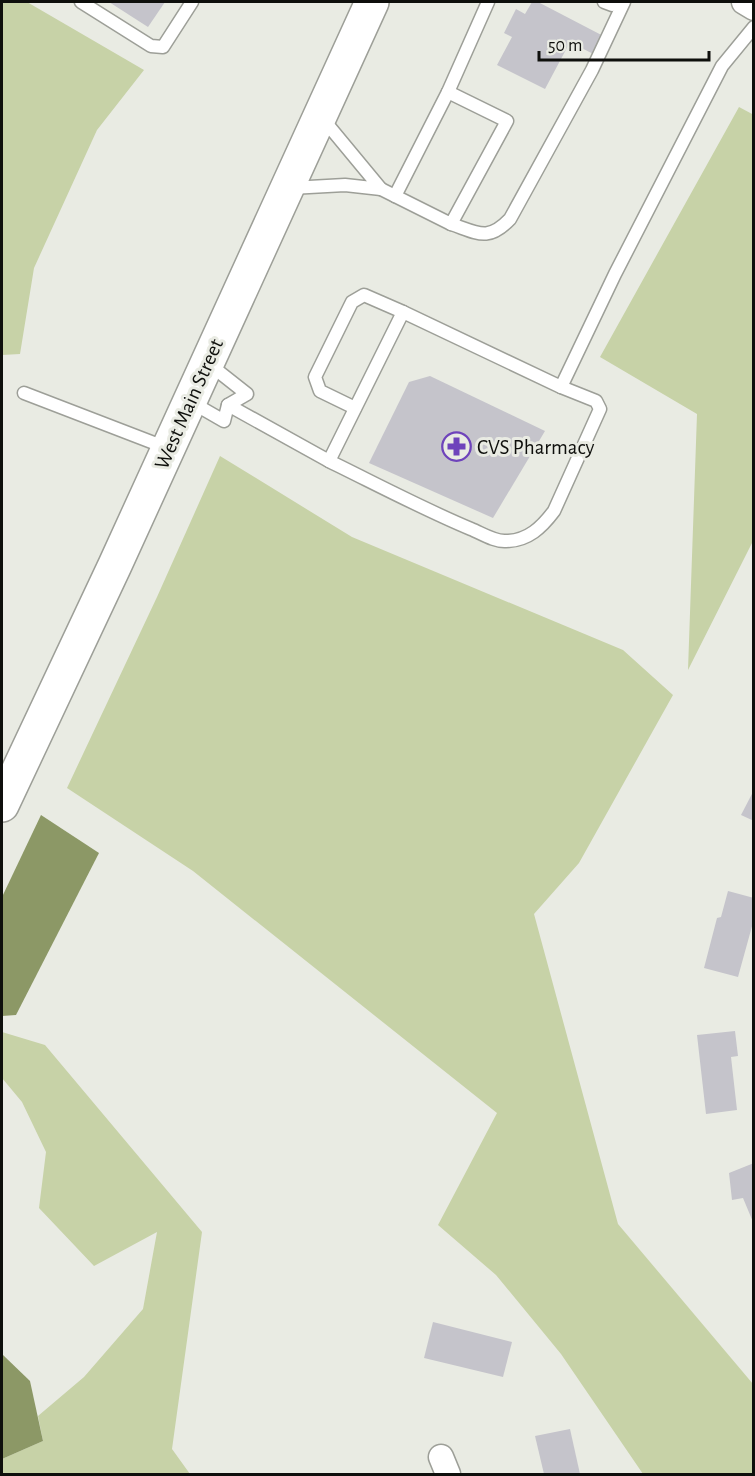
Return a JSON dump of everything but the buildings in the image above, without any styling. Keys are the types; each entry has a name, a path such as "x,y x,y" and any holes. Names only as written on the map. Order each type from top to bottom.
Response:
{"main road":[{"name":"West Main Street","path":"2,805 169,449 372,2"}],"street":[{"path":"744,2 753,8"}],"lane":[{"path":"81,2 151,46 163,47 192,2"},
{"path":"395,196 448,92 488,2"},
{"path":"604,2 612,5 618,2"},
{"path":"287,188 345,185 381,189 451,224 476,233 491,234 500,230 510,219 592,70 624,2"},
{"path":"561,387 615,274 722,66 753,27"},
{"path":"448,92 507,121 451,224"},
{"path":"320,116 381,189"},
{"path":"228,405 329,461 453,522 503,542 518,540 531,534 544,524 554,511 600,409 596,400 561,387 364,295 352,302 315,377 320,391 355,408"},
{"path":"329,461 403,312"},
{"path":"190,402 224,420 228,405 247,394 207,363"},
{"path":"24,393 169,449"}],"shaded area":[{"path":"2,2 27,2 144,70 97,130 34,268 20,354 2,355"},
{"path":"739,107 754,115 753,541 688,670 697,414 600,357"},
{"path":"220,456 352,537 623,650 673,695 579,863 534,914 618,1224 753,1384 753,1474 643,1474 561,1354 496,1275 438,1225 497,1113 193,871 67,788"},
{"path":"41,815 99,853 16,1015 2,1016 2,897"},
{"path":"2,1032 45,1045 202,1232 172,1449 190,1474 2,1474 2,1459 43,1441 38,1416 84,1377 143,1309 157,1232 94,1266 39,1208 46,1152 22,1102 2,1078"},
{"path":"3,1355 30,1381 43,1441 2,1459 2,1357"}],"place":[{"name":"CVS Pharmacy","path":"456,447"}]}
